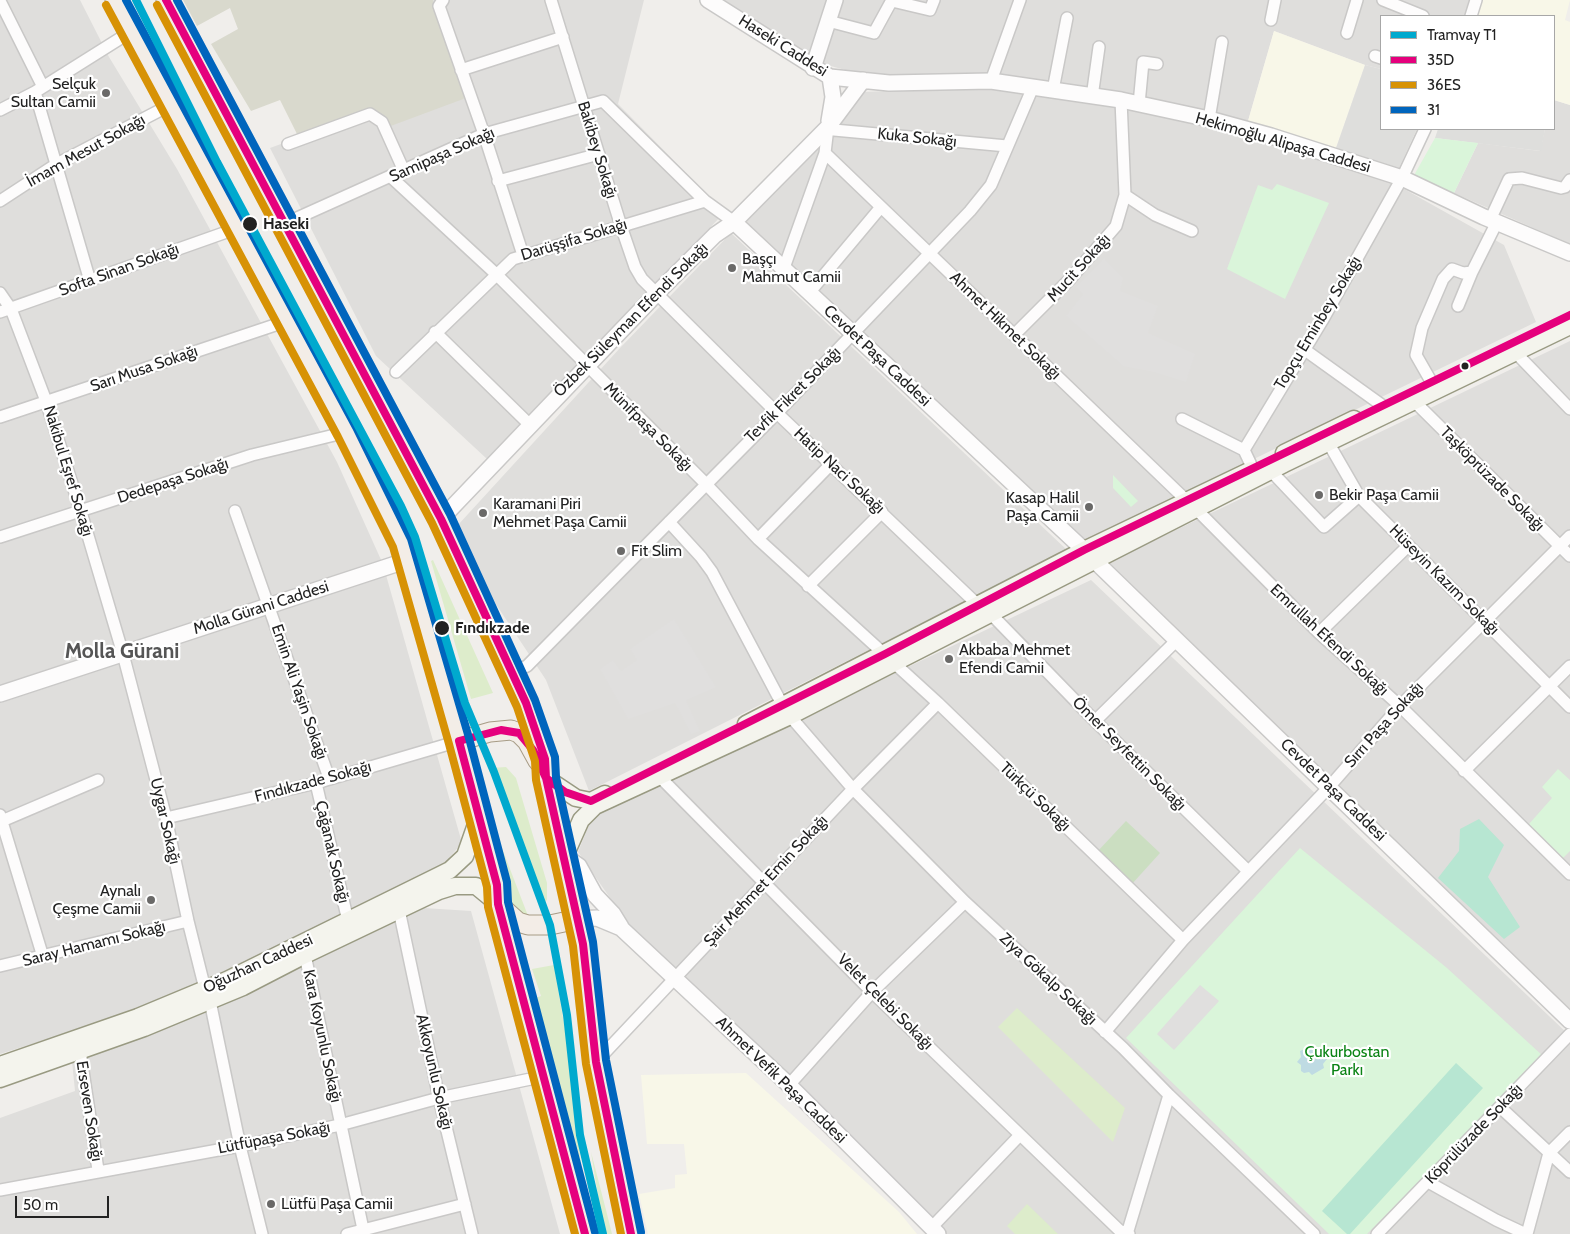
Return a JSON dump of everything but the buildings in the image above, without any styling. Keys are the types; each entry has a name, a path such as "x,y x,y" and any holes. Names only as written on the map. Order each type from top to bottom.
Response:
{"main road":[{"path":"114,0 172,104 347,432 398,534 408,560 497,884 498,904 545,1076 585,1234"},
{"path":"166,0 286,223 441,519 512,672 539,738 585,954 596,1062 631,1234"},
{"path":"1192,505 1253,469 1570,315"},
{"path":"459,741 501,730 519,733 532,750 546,778 565,792 591,801 657,773 787,711 1089,555 1192,505 1329,444 1570,326"},
{"path":"565,856 581,820 595,806 657,773"},
{"name":"Oğuzhan Caddesi","path":"302,950 348,921 450,870 466,856 479,816"},
{"name":"Oğuzhan Caddesi","path":"0,1080 78,1045 208,995 302,950 454,886 476,886 498,904"},
{"path":"498,904 518,922 528,925 558,924 578,919"},
{"name":"Oğuzhan Caddesi","path":"0,1064 78,1045"}],"street":[{"name":"Bakibey Sokağı","path":"551,0 635,267 642,279 657,293"},
{"name":"Haseki Caddesi","path":"708,0 830,77 863,80"},
{"path":"813,68 835,0"},
{"path":"828,21 874,33 892,0 930,10 934,0"},
{"path":"991,81 1020,0"},
{"path":"1271,20 1275,0"},
{"path":"1347,33 1357,0"},
{"path":"1383,0 1420,15"},
{"path":"1471,15 1476,0"},
{"path":"0,1 39,89 55,165 90,281"},
{"path":"442,1 439,6 484,134 523,256"},
{"path":"1053,90 1067,18"},
{"path":"0,110 39,89 132,31"},
{"path":"462,70 563,37"},
{"path":"1209,119 1222,42"},
{"path":"1092,97 1099,47"},
{"path":"1139,104 1143,62 1156,64"},
{"path":"784,268 825,153 833,97 830,77"},
{"name":"Hekimoğlu Alipaşa Caddesi","path":"863,80 889,83 991,81 1121,100 1209,119 1271,136 1402,178 1493,221 1570,253"},
{"name":"Özbek Süleyman Efendi Sokağı","path":"441,519 586,365 657,293 715,235 734,222 828,127 863,80"},
{"name":"Tevfik Fikret Sokağı","path":"512,672 527,666 705,483 854,334 985,194 1033,87"},
{"name":"Mucit Sokağı","path":"1014,335 1111,234 1120,217 1125,195 1121,100"},
{"name":"Samipaşa Sokağı","path":"286,223 392,177 484,134 603,101"},
{"name":"Cevdet Paşa Caddesi","path":"603,101 705,201 734,222 784,268 1089,555 1330,786 1570,1021"},
{"name":"İmam Mesut Sokağı","path":"0,201 55,165 172,104"},
{"path":"288,144 370,114 382,122 404,171"},
{"name":"Kuka Sokağı","path":"828,127 834,130 1007,146"},
{"name":"Topçu Eminbey Sokağı","path":"1244,450 1305,350 1402,178 1424,130"},
{"name":"Ahmet Hikmet Sokağı","path":"825,153 1192,505"},
{"path":"498,181 599,154"},
{"name":"Münifpaşa Sokağı","path":"392,177 496,274 705,483 758,539 890,658"},
{"path":"1458,306 1509,180 1522,178 1561,188 1565,187 1570,180"},
{"path":"1125,195 1155,215 1192,231"},
{"name":"Darüşşifa Sokağı","path":"396,372 435,332 513,259 705,201"},
{"path":"810,293 881,207"},
{"name":"Softa Sinan Sokağı","path":"6,310 238,228"},
{"path":"1432,383 1416,355 1422,328 1448,272 1452,270 1463,273 1472,272"},
{"name":"Nakibul Eşref Sokağı","path":"0,293 46,402 123,654"},
{"name":"Hatip Naci Sokağı","path":"657,293 777,412 984,609"},
{"name":"Sarı Musa Sokağı","path":"0,417 287,321"},
{"path":"435,332 530,425"},
{"path":"1305,350 1382,406"},
{"path":"1515,352 1570,408"},
{"name":"Taşköprüzade Sokağı","path":"1415,402 1570,556"},
{"path":"1182,419 1244,450 1253,469"},
{"name":"Dedepaşa Sokağı","path":"0,537 252,455 347,432"},
{"name":"Hüseyin Kazım Sokağı","path":"1329,444 1359,496 1570,707"},
{"path":"758,539 831,464"},
{"path":"1271,471 1324,528 1359,496"},
{"name":"Emrullah Efendi Sokağı","path":"1192,505 1318,633 1400,706 1464,772 1570,874"},
{"name":"Emin Ali Yaşin Sokağı","path":"235,511 329,778"},
{"path":"808,586 882,512"},
{"name":"Ziya Gökalp Sokağı","path":"669,522 702,557 712,572 787,711 853,789 965,902 1105,1032 1314,1234"},
{"name":"Sırrı Paşa Sokağı","path":"1105,1032 1183,940 1330,786 1400,706 1570,536"},
{"path":"1318,633 1408,546"},
{"name":"Molla Gürani Caddesi","path":"0,694 408,560"},
{"name":"Ömer Seyfettin Sokağı","path":"984,609 1248,872"},
{"path":"1095,721 1177,640"},
{"name":"Uygar Sokağı","path":"123,654 166,818 188,921 208,995 240,1146 262,1234"},
{"name":"Türkçü Sokağı","path":"890,658 1183,940"},
{"path":"1464,772 1570,666"},
{"name":"Şair Mehmet Emin Sokağı","path":"596,1062 853,789 938,703"},
{"name":"Fındıkzade Sokağı","path":"166,818 316,784 329,778 459,741"},
{"name":"Velet Çelebi Sokağı","path":"657,773 872,992 1126,1233"},
{"path":"43,957 1,818 98,780"},
{"name":"Çağanak Sokağı","path":"316,784 348,921"},
{"path":"565,856 580,866 595,896 613,914 621,928"},
{"path":"789,1085 872,992 965,902"},
{"name":"Akkoyunlu Sokağı","path":"399,910 472,1234"},
{"path":"578,919 597,918 621,928"},
{"name":"Saray Hamamı Sokağı","path":"0,966 188,921"},
{"name":"Ahmet Vefik Paşa Caddesi","path":"621,928 789,1085 935,1231"},
{"name":"Kara Koyunlu Sokağı","path":"302,950 364,1232"},
{"name":"Köprülüzade Sokağı","path":"1378,1234 1570,1034"},
{"name":"Erseven Sokağı","path":"78,1045 98,1170"},
{"name":"Lütfüpaşa Sokağı","path":"0,1190 98,1170 240,1146 340,1125 440,1098 545,1076"},
{"path":"1126,1233 1169,1095"},
{"path":"1500,1107 1570,1172"},
{"path":"1428,1182 1496,1220 1526,1234 1549,1153 1570,1132"},
{"path":"935,1231 1020,1134"},
{"path":"347,1234 364,1232 465,1204"}],"shaded area":[{"path":"0,0 80,0 109,57 177,169 337,462 382,562 0,688"},
{"path":"183,0 433,0 466,98 388,127 380,113 371,111 298,136 280,100 251,111 211,44 238,29 230,8 197,26"},
{"path":"433,0 644,0 618,104 725,212 487,459 376,356 270,148 371,111 380,113 466,98"},
{"path":"717,0 827,0 809,59"},
{"path":"840,0 1480,0 1475,15 1380,15 1380,69 1274,31 1248,121 1112,91 980,75 874,78 820,63"},
{"path":"1480,0 1570,0 1565,20 1570,22 1570,105 1555,100 1555,15 1475,15"},
{"path":"1274,31 1365,65 1336,148 1248,121"},
{"path":"1365,65 1380,69 1380,130 1417,130 1398,170 1336,148"},
{"path":"989,87 1096,103 1223,128 1388,180 1504,245 1536,322 1085,541 742,223 862,92"},
{"path":"1555,100 1570,105 1570,244 1454,193 1478,143 1540,151 1545,130 1555,130"},
{"path":"1438,130 1545,130 1541,151 1435,138"},
{"path":"731,233 1067,550 589,791 546,680 478,577 458,525 620,348"},
{"path":"1104,258 1123,278 1120,291 1158,306 1148,333 1195,354 1186,382 1154,372 1123,366 1066,316 1083,294 1076,287"},
{"path":"1570,341 1570,1012 1109,562"},
{"path":"386,575 462,843 442,866 239,968 111,1019 0,1054 0,703"},
{"path":"1091,580 1570,1036 1570,1234 947,1234 629,925 578,852 592,817"},
{"path":"674,619 716,687 686,700 700,731 691,734 675,703 628,719 600,669 613,660 621,671 637,660 630,649"},
{"path":"424,908 471,911 560,1234 0,1234 0,1118 75,1091 72,1061 223,1002"},
{"path":"1200,985 1219,1001 1174,1050 1157,1034"},
{"path":"746,1073 899,1212 917,1234 648,1234 639,1194 675,1188 675,1175 687,1174 684,1144 647,1144 641,1075"}],"green space":[{"path":"1435,138 1478,143 1454,193 1413,177"},
{"path":"1277,184 1329,203 1285,299 1227,269 1258,185 1272,190"},
{"path":"1113,475 1138,501 1131,507 1113,488"},
{"path":"433,560 493,693 471,699 431,561"},
{"path":"506,767 516,778 547,883 547,900 543,904 491,768"},
{"path":"1558,769 1570,780 1570,851 1563,858 1529,824 1552,798 1542,787"},
{"path":"475,778 530,921 508,916"},
{"path":"1479,819 1504,845 1488,877 1520,927 1504,939 1438,878 1459,851 1460,829"},
{"path":"1126,821 1160,853 1131,885 1097,852"},
{"name":"Çukurbostan Parkı","path":"1300,848 1447,968 1543,1056 1367,1234 1329,1234 1126,1038"},
{"path":"554,965 570,1059 586,1214 532,999 541,996 532,969"},
{"path":"1017,1008 1125,1108 1113,1142 998,1027"},
{"path":"1456,1063 1483,1088 1350,1234 1347,1234 1322,1211"},
{"path":"591,1152 606,1210 612,1234 604,1234"},
{"path":"1027,1204 1058,1234 1015,1234 1007,1226"}],"water":[{"path":"1311,1046 1315,1050 1322,1049 1323,1056 1327,1059 1323,1064 1324,1068 1312,1075 1309,1072 1304,1073 1301,1071 1301,1065 1297,1062 1301,1057 1300,1051"}],"tram line":[{"name":"T1","path":"136,0 217,162 401,506 415,537 465,703 494,772 550,925 567,1015 580,1135 603,1234"}],"transit line":[{"name":"31","path":"126,0 356,427 411,539 469,738 507,882 508,902 595,1232"},
{"name":"35D","path":"166,0 441,519 526,703 545,759 546,778 583,944 596,1062 631,1234"},
{"name":"31","path":"177,0 450,514 535,700 555,757 556,777 593,942 606,1060 641,1232"},
{"name":"36ES","path":"106,5 338,437 393,547 487,887 488,907 575,1234"},
{"name":"36ES","path":"157,5 432,523 517,707 535,761 536,780 573,946 586,1064 621,1234"},
{"name":"35D","path":"585,1234 498,904 497,885 459,741 501,730 519,733 533,750 546,778 565,792 591,801 885,654 1084,550 1570,315"}],"place":[{"name":"Selçuk Sultan Camii","path":"106,93"},
{"name":"Haseki","path":"250,224"},
{"name":"Başçı Mahmut Camii","path":"732,268"},
{"name":"Bekir Paşa Camii","path":"1319,495"},
{"name":"Kasap Halil Paşa Camii","path":"1089,507"},
{"name":"Karamani Piri Mehmet Paşa Camii","path":"483,513"},
{"name":"Fit Slim","path":"621,551"},
{"name":"Fındıkzade","path":"442,628"},
{"name":"Akbaba Mehmet Efendi Camii","path":"949,659"},
{"name":"Aynalı Çeşme Camii","path":"151,900"},
{"name":"Lütfü Paşa Camii","path":"271,1204"}],"district":[{"name":"Molla Gürani","path":"122,652"}]}
